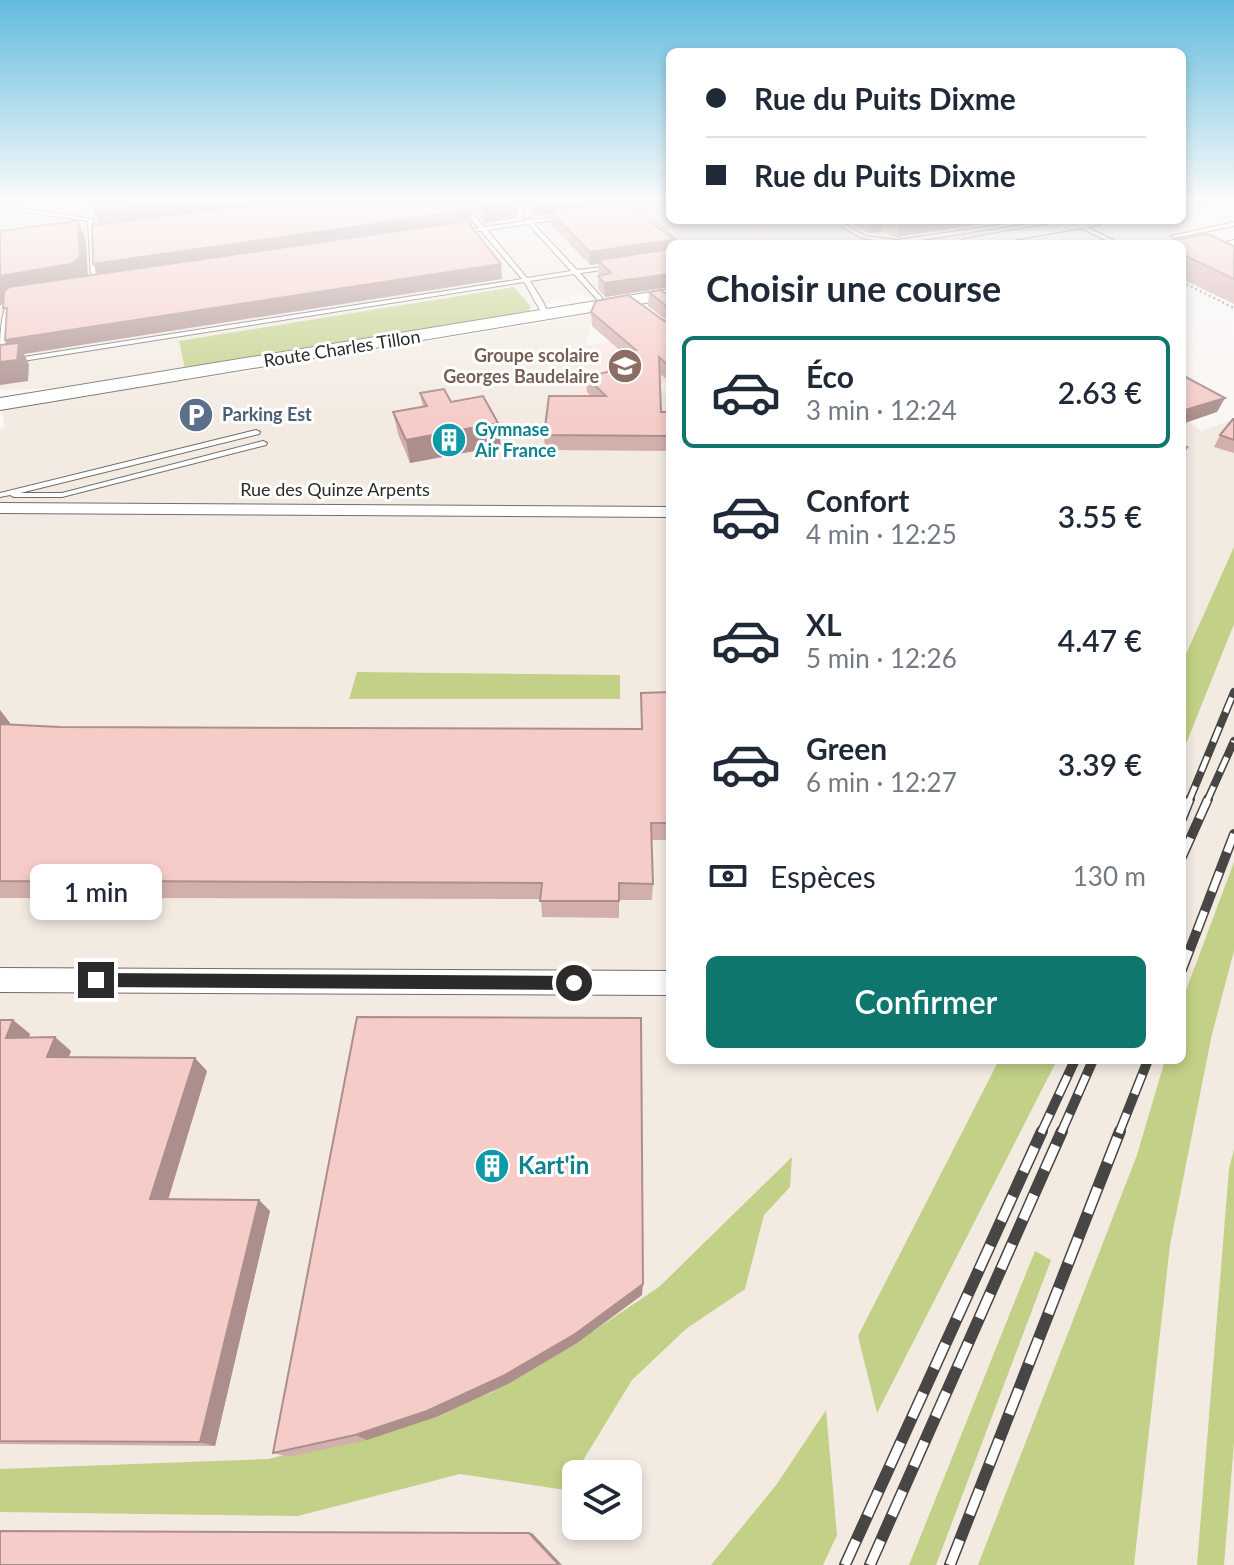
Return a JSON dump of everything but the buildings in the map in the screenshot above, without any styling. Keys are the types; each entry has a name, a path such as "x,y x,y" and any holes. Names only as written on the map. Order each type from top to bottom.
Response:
{"main road":[{"name":"Route Charles Tillon","path":"4,400 666,295"}],"street":[{"path":"630,301 646,314"},
{"name":"Rue des Quinze Arpents","path":"2,499 666,512"},
{"path":"0,980 666,983"}],"lane":[{"path":"94,273 94,279 75,288 99,286"},
{"path":"518,273 546,315"},
{"path":"0,299 15,297 8,302 4,315 2,357 10,361 574,273"},
{"path":"574,273 605,305"},
{"path":"2,499 256,432"},
{"path":"2,499 62,495 263,443"}],"path":[{"path":"1186,284 1234,308"}],"shaded area":[{"path":"0,273 666,273 666,290 624,297 607,294 587,298 583,294 550,300 551,303 531,306 529,311 162,373 49,388 0,390"},
{"path":"593,314 571,406 655,385 666,395 666,1064 1186,1064 1186,420 1201,431 1234,419 1234,1565 0,1565 0,429 5,428 1,406 239,373"},
{"name":"Groupe scolaire Georges Baudelaire","path":"650,334 666,372 666,382 571,406 585,346"}],"green space":[{"path":"514,287 531,307 529,311 185,369 179,341"},
{"path":"1234,547 1234,624 1186,744 1186,654"},
{"path":"357,672 620,675 620,699 349,699"},
{"path":"1234,862 1234,951 1212,1034 1170,1245 1134,1565 978,1565 1137,1155 1164,1064 1186,1064 1186,990"},
{"path":"997,1064 1055,1064 877,1413 858,1336"},
{"path":"1234,1149 1234,1443 1224,1565 1197,1565 1229,1169"},
{"path":"792,1157 790,1187 764,1215 745,1289 686,1329 632,1380 583,1460 562,1460 562,1490 460,1474 298,1516 0,1512 0,1469 269,1459 430,1415 490,1393 577,1342 659,1287"},
{"path":"1035,1251 1051,1260 936,1565 909,1565"},
{"path":"826,1410 837,1535 823,1565 711,1565 777,1484"}],"railway":[{"path":"1189,801 1234,692"},
{"path":"1207,801 1234,741"},
{"path":"1186,809 1190,799"},
{"path":"1186,848 1208,799"},
{"path":"1186,960 1234,834"},
{"path":"1041,1133 1073,1064"},
{"path":"1061,1133 1091,1064"},
{"path":"1119,1133 1146,1064"},
{"path":"845,1565 1042,1131"},
{"path":"870,1565 1062,1131"},
{"path":"950,1565 1120,1131"}],"place":[{"name":"Groupe scolaire Georges Baudelaire","path":"625,366"},
{"name":"Parking Est","path":"196,415"},
{"name":"Gymnase Air France","path":"449,440"},
{"name":"Kart'in","path":"492,1166"}],"route":[{"path":"96,980 574,983"}]}
